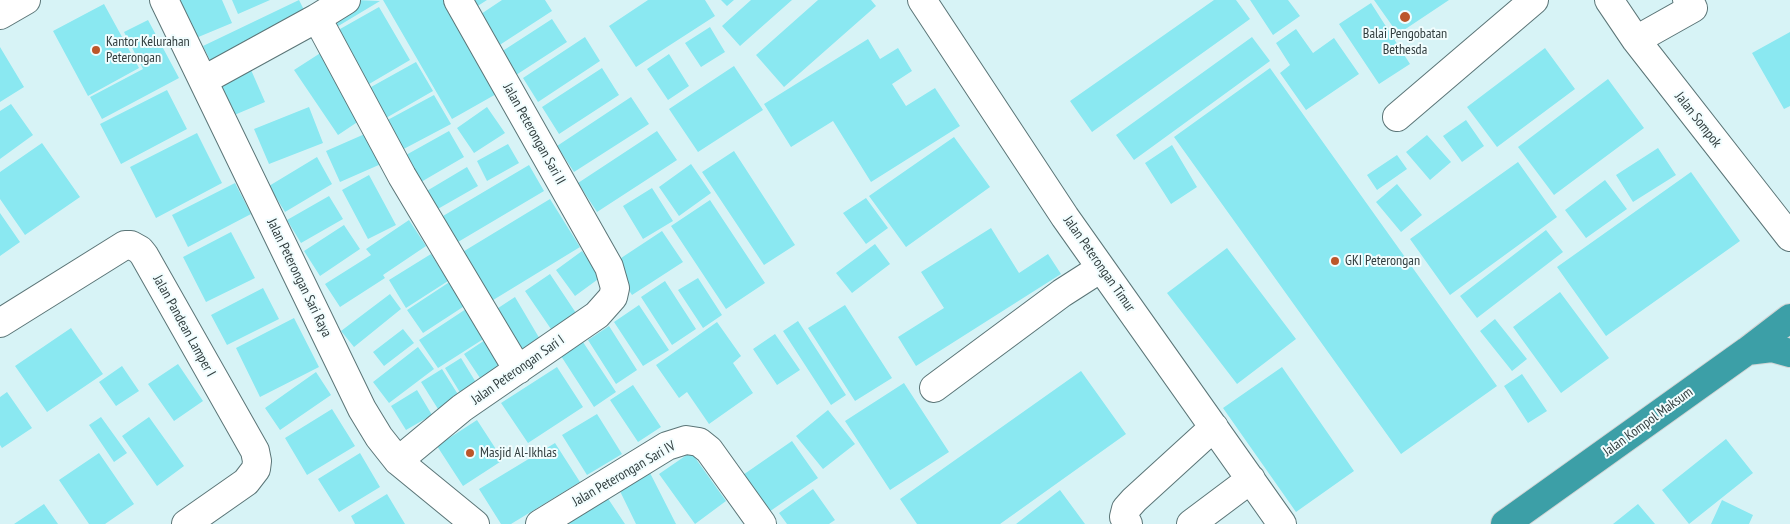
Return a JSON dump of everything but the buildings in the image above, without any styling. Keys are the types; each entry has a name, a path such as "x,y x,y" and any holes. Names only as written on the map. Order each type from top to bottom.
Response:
{"highway":[{"name":"Jalan Kompol Maksum","path":"1505,524 1747,351 1790,318"},
{"path":"1747,351 1772,348 1790,353"}],"street":[{"path":"0,15 26,0"},
{"name":"Jalan Peterongan Sari Raya","path":"164,0 362,409 379,437 398,461 475,524"},
{"path":"204,80 346,0"},
{"name":"Jalan Peterongan Sari II","path":"458,0 609,267"},
{"name":"Jalan Peterongan Timur","path":"922,0 1065,217 1282,524"},
{"path":"1397,117 1534,0"},
{"name":"Jalan Sompok","path":"1609,0 1636,40 1790,237"},
{"path":"1636,40 1696,3"},
{"path":"317,18 402,176 518,370"},
{"name":"Jalan Pandean Lamper I","path":"0,323 125,245 131,244 140,250 255,451 257,461 256,469 246,482 186,524"},
{"name":"Jalan Peterongan Sari I","path":"398,461 462,408 597,315 612,298 615,288 609,267"},
{"path":"934,388 1062,293 1102,268"},
{"path":"1128,524 1124,517 1126,509 1214,427"},
{"name":"Jalan Peterongan Sari IV","path":"540,524 667,446 686,440 699,442 709,450 762,524"},
{"path":"1191,524 1250,479"}],"place":[{"name":"Balai Pengobatan Bethesda","path":"1405,17"},
{"name":"Kantor Kelurahan Peterongan","path":"96,50"},
{"name":"GKI Peterongan","path":"1335,261"},
{"name":"Masjid Al-Ikhlas","path":"470,453"}]}
